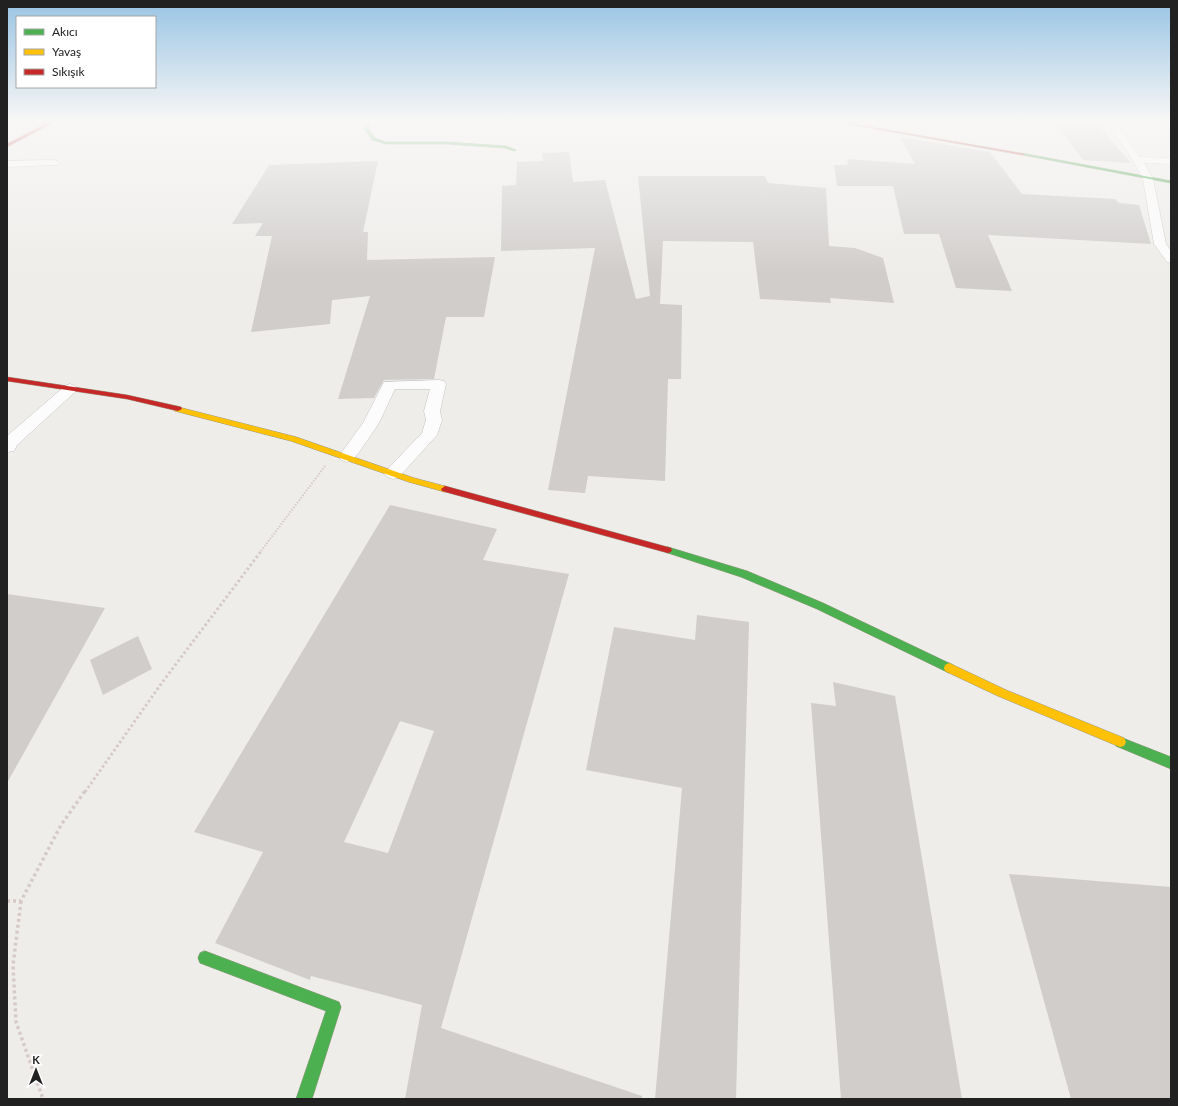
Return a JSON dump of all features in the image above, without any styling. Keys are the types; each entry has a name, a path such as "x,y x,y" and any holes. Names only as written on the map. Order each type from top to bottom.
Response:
{"street":[{"path":"1121,173 1171,182"},
{"path":"1145,173 1148,178 1160,244 1171,259"},
{"path":"7,379 127,397 209,416 293,439 412,480 628,538 744,574 820,606 1002,693 1171,763"},
{"path":"341,455 365,435 378,414 389,385 439,384 432,411 434,420 428,435 411,455 392,473"},
{"path":"8,447 10,442 70,389"},
{"path":"204,958 334,1007 304,1099"}],"path":[{"path":"44,1099 16,1022 13,965 21,901 65,819 160,684 341,455"},
{"path":"7,901 21,901"}],"building":[{"path":"264,173 376,173 363,232 368,232 367,260 495,257 484,317 446,317 434,379 384,380 374,398 338,399 370,296 332,300 330,324 251,332 272,236 255,236 263,223 232,224"},
{"path":"517,173 572,173 573,182 605,180 636,299 650,296 638,176 765,176 768,183 826,188 829,246 855,248 883,258 894,303 830,298 831,303 760,299 753,242 663,241 660,304 682,305 681,379 668,379 665,481 588,476 585,493 548,490 595,248 501,251 502,186 516,185"},
{"path":"835,173 1006,173 1022,194 1115,199 1119,203 1139,205 1151,244 988,235 1012,291 956,288 939,234 904,234 893,186 837,186"},
{"path":"390,505 497,529 483,560 569,574 441,1028 642,1096 642,1099 405,1099 422,1005 311,976 310,980 215,943 263,852 194,832","holes":["400,721 434,731 388,853 344,842"]},
{"path":"7,594 105,608 7,783"},
{"path":"697,615 749,622 736,1099 655,1099 682,788 586,770 614,627 695,640"},
{"path":"138,636 152,669 103,695 90,660"},
{"path":"833,682 895,696 962,1099 841,1099 811,703 836,706"},
{"path":"1009,874 1171,887 1171,1099 1071,1099"}],"traffic: fast":[{"path":"1121,173 1171,182"},
{"path":"668,550 744,574 820,606 949,668"},
{"path":"1120,742 1171,763"},
{"path":"205,958 334,1007 304,1099"}],"traffic: slow":[{"path":"178,409 293,439 412,480 445,489"},
{"path":"949,668 1002,693 1120,742"}],"traffic: jam":[{"path":"7,379 127,397 178,409"},
{"path":"445,489 668,550"}]}
